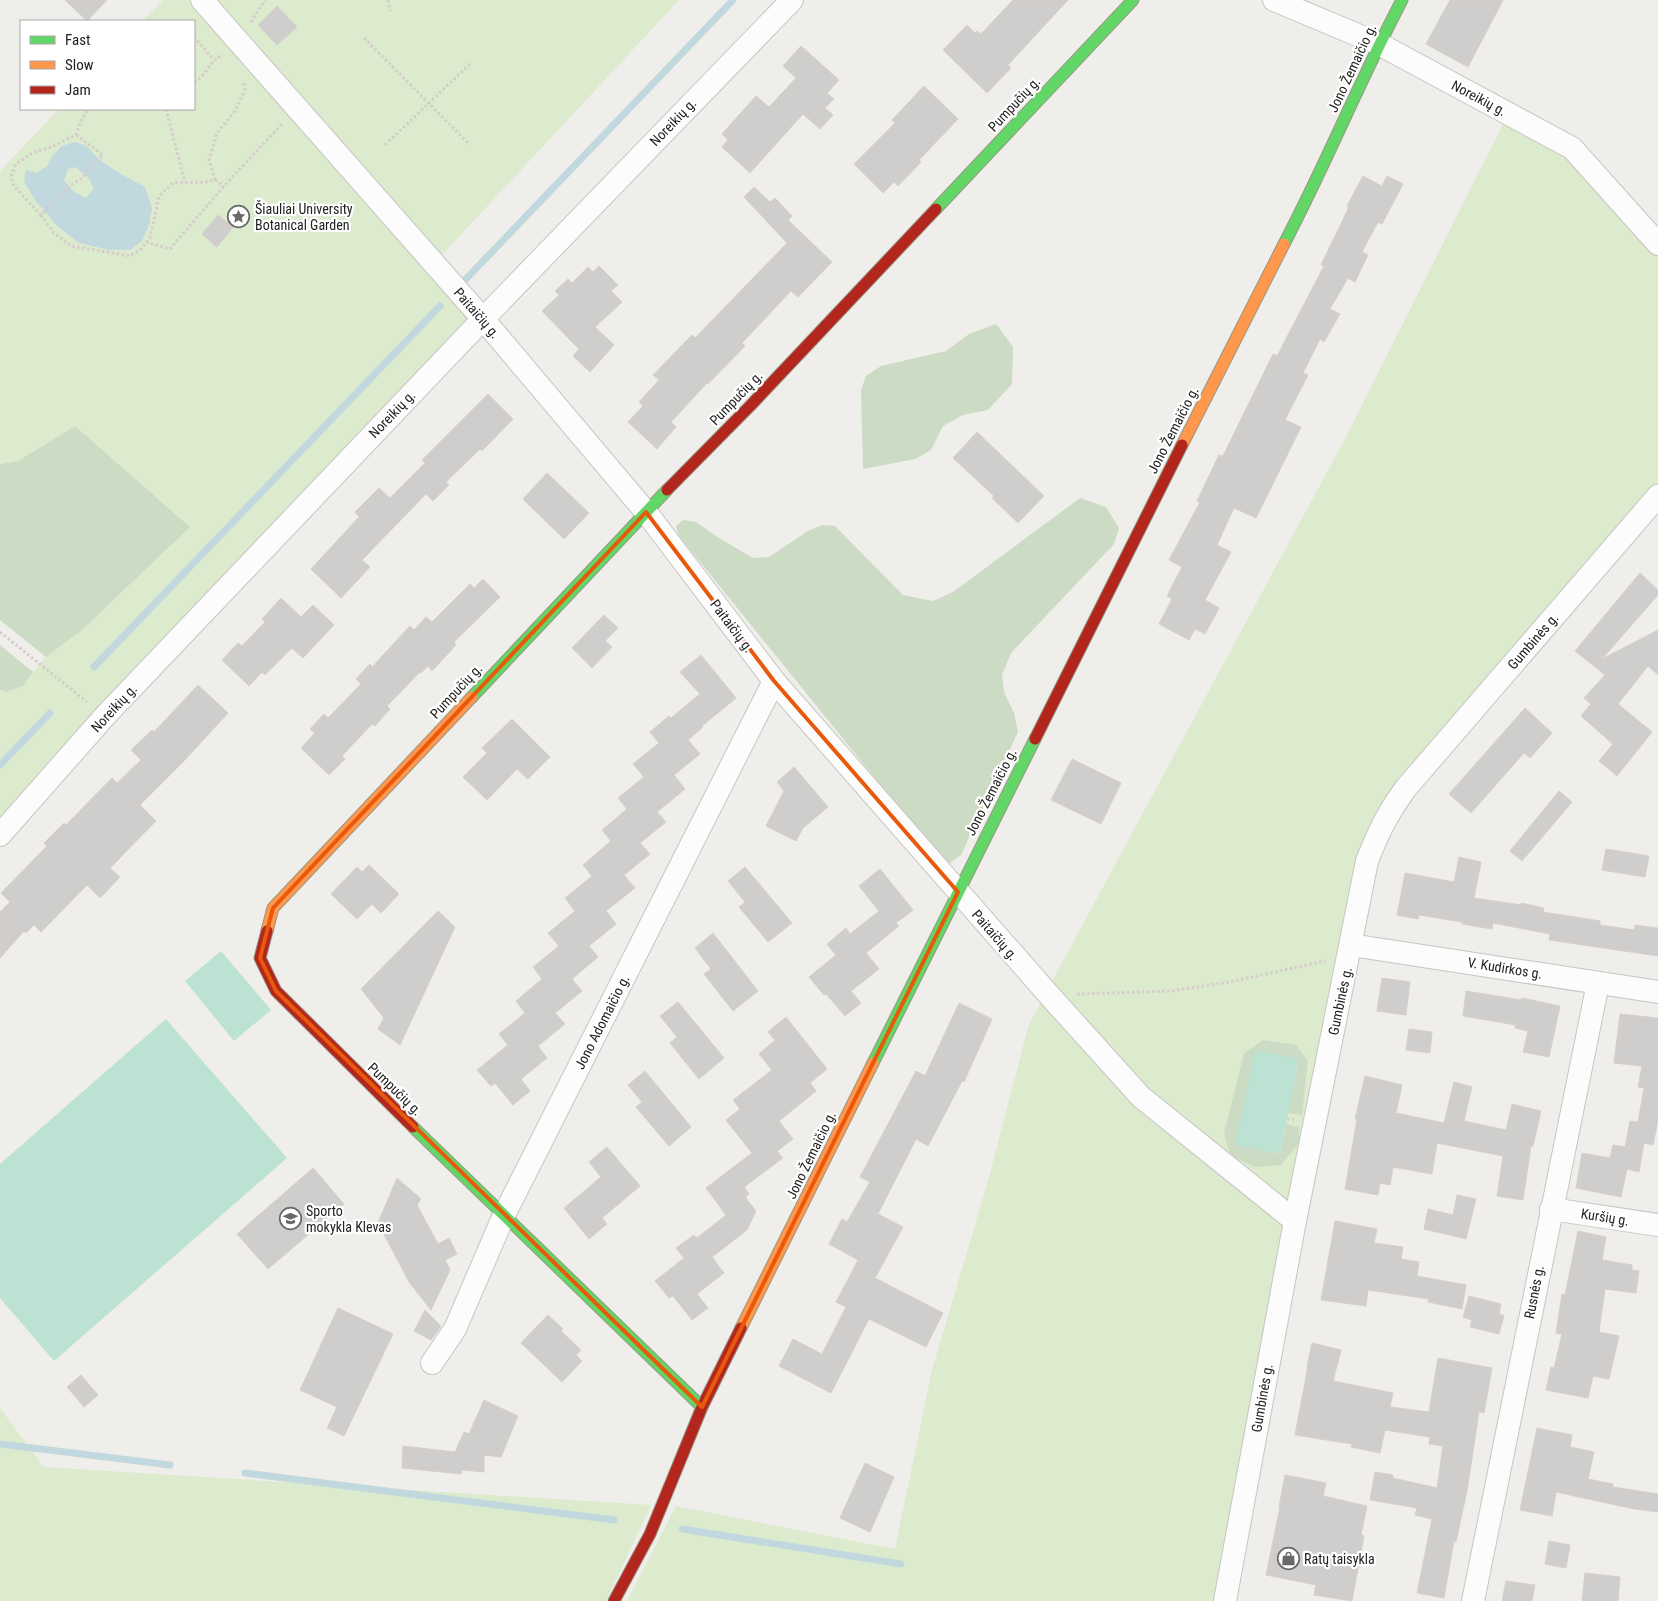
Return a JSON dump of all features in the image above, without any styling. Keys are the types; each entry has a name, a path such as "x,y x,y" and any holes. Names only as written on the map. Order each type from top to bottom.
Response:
{"street":[{"name":"Paitaičių g.","path":"202,0 298,107 482,319 646,512 774,681 1049,995 1141,1097 1294,1221"},
{"name":"Noreikių g.","path":"0,835 105,716 482,319 792,0"},
{"name":"Pumpučių g.","path":"702,1407 276,991 260,958 274,908 646,512 750,406 1133,0"},
{"name":"Noreikių g.","path":"1274,0 1379,44 1572,148 1656,238"},
{"name":"Jono Žemaičio g.","path":"614,1601 617,1592 650,1534 702,1407 1208,393 1312,190 1379,44 1402,0"},
{"name":"Gumbinės g.","path":"1225,1601 1294,1221 1368,861 1377,834 1390,810 1424,767 1656,503"},
{"name":"Jono Adomaičio g.","path":"432,1363 455,1329 504,1215 774,681"},
{"name":"V. Kudirkos g.","path":"1351,945 1658,992"},
{"name":"Rusnės g.","path":"1473,1601 1598,982"},
{"name":"Kuršių g.","path":"1551,1208 1658,1225"}],"path":[{"path":"388,0 390,11"},
{"path":"195,38 213,60"},
{"path":"364,38 470,144"},
{"path":"195,82 202,78 213,60 222,54 228,58"},
{"path":"385,145 471,63"},
{"path":"224,186 215,180 209,160 217,133 236,111 245,89 243,76"},
{"path":"146,242 170,249 224,186 298,107"},
{"path":"87,110 80,122 76,135 51,147 32,153 16,164 11,176 14,186 42,214 54,233 71,246 130,256 141,249 150,238 159,196 173,183 215,180"},
{"path":"166,110 185,182"},
{"path":"42,214 104,155 76,135"},
{"path":"0,632 105,716"},
{"path":"1049,995 1171,991 1230,982 1335,959 1351,945"}],"highlighted area":[{"path":"646,512 774,681 958,892 702,1407 276,991 260,958 273,908"}],"green space":[{"name":"Šiauliai University Botanical Garden","path":"163,0 679,0 428,270 469,317 85,721 0,821 0,690 6,692 23,686 46,657 82,630 190,527 75,426 18,461 0,464 0,171 58,110 195,110 195,20 143,20"},
{"path":"1508,114 1572,148 1658,244 1658,496 1377,834 1225,1601 627,1601 676,1506 895,1549 932,1370 988,1181 1029,1024 1347,435","holes":["1263,1040 1308,1061 1302,1115 1288,1113 1286,1124 1299,1127 1281,1165 1230,1155 1224,1133 1244,1054"]},
{"path":"996,324 1013,347 1012,384 988,410 963,415 943,426 931,450 915,459 863,469 861,390 866,376 881,366 946,351 969,334"},
{"path":"75,426 190,527 82,630 46,657 0,620 0,464 18,461"},
{"path":"1080,498 1106,507 1119,528 1114,544 1011,653 1002,675 1004,692 1014,713 1018,732 961,855 950,863 943,862 679,536 676,526 683,520 696,522 753,558 769,557 808,531 822,525 835,526 903,595 933,601 953,592"},
{"path":"0,645 33,672 23,686 6,692 0,690"},
{"path":"221,951 271,1010 234,1041 185,981"},
{"path":"166,1019 287,1158 54,1361 0,1298 0,1164"},
{"path":"1263,1040 1296,1045 1308,1061 1302,1115 1288,1113 1299,1060 1236,1145 1280,1154 1286,1124 1299,1127 1299,1143 1281,1165 1255,1167 1230,1155 1224,1133 1244,1053"},
{"path":"1255,1050 1299,1059 1280,1154 1235,1145"},
{"path":"0,1408 44,1467 651,1505 606,1601 0,1601"}],"water":[{"path":"74,142 85,146 108,166 145,187 152,208 149,225 142,241 130,250 110,250 79,243 58,227 35,200 24,182 26,170 37,173 47,166 53,155 62,146","holes":["75,167 87,176 94,188 86,198 73,191 64,180 68,169"]}],"building":[{"path":"65,0 107,0 88,20"},
{"path":"1013,0 1068,0 1008,65 1011,68 987,93 943,50 967,25 975,33 977,31 981,34"},
{"path":"1450,0 1503,0 1468,67 1426,44"},
{"path":"277,6 297,27 277,45 258,25"},
{"path":"801,46 839,80 827,93 834,99 825,108 833,115 820,129 803,114 750,173 722,147 728,140 722,134 756,96 769,107 796,78 783,66"},
{"path":"924,86 958,119 919,160 921,162 898,186 894,182 883,193 854,164 895,123 892,120"},
{"path":"1363,176 1382,186 1387,176 1403,184 1382,224 1378,222 1362,252 1368,255 1355,282 1348,278 1330,309 1340,314 1324,342 1320,339 1303,373 1308,375 1285,420 1301,427 1256,518 1234,508 1217,545 1231,552 1205,600 1219,608 1205,634 1195,629 1189,640 1159,624 1172,599 1167,596 1182,567 1169,560 1200,502 1197,501 1219,455 1223,456 1273,354 1277,356 1324,266 1321,265 1349,207 1347,206"},
{"path":"754,187 770,202 775,198 792,216 788,220 832,262 798,297 791,291 742,343 745,346 671,422 676,427 657,449 628,422 643,406 639,402 659,380 653,375 692,335 695,338 787,243 744,197"},
{"path":"218,215 233,227 217,247 202,234"},
{"path":"599,266 618,285 611,291 622,302 595,327 614,345 590,372 573,356 579,349 542,311 559,295 555,291 568,279 572,283 588,267 593,272"},
{"path":"488,394 513,419 482,451 480,449 446,482 449,485 433,501 426,494 362,560 370,567 341,598 311,569 359,517 355,512 379,488 390,498 425,463 422,460"},
{"path":"977,432 1044,496 1018,523 992,498 994,496 953,458"},
{"path":"547,473 589,513 564,539 523,499"},
{"path":"1640,573 1658,590 1658,595 1602,659 1658,630 1658,675 1648,666 1618,704 1652,732 1617,776 1599,761 1613,744 1581,716 1591,704 1584,698 1605,675 1575,651"},
{"path":"483,579 500,597 454,642 456,645 432,671 428,666 420,672 387,706 390,709 375,726 372,724 342,756 345,759 329,775 301,748 315,733 310,729 324,714 328,718 361,684 356,679 370,664 372,667 410,626 414,630 426,617 432,622 470,584 474,588"},
{"path":"281,598 301,617 313,605 334,625 303,658 292,648 265,675 262,672 249,686 222,660 238,643 242,646 265,622 262,619"},
{"path":"604,615 618,628 605,641 612,647 592,668 572,648"},
{"path":"701,655 736,698 688,740 700,754 674,775 685,789 657,812 666,822 640,843 650,854 624,875 635,888 606,911 616,924 589,946 598,957 572,979 582,991 555,1013 565,1024 538,1046 547,1058 521,1079 530,1091 513,1105 495,1083 491,1086 477,1070 508,1045 499,1034 525,1013 516,1001 542,979 533,967 559,946 548,933 575,911 565,898 592,876 583,865 611,841 602,830 627,809 618,798 644,777 633,764 659,743 650,732 669,716 671,718 700,694 680,672"},
{"path":"198,685 228,713 140,805 156,821 110,868 120,877 100,898 87,885 41,932 34,925 26,933 24,931 0,958 0,912 10,902 1,893 47,846 44,843 64,823 66,825 112,778 117,783 141,760 131,750 152,730 154,732"},
{"path":"1525,708 1552,733 1530,758 1524,753 1471,813 1449,794"},
{"path":"512,719 550,757 528,779 517,769 487,800 463,777 487,753 482,748"},
{"path":"1072,759 1121,783 1101,824 1051,800"},
{"path":"794,767 828,807 803,828 796,841 766,826 784,791 777,782"},
{"path":"1559,791 1572,802 1522,861 1510,851"},
{"path":"1606,849 1649,856 1645,877 1602,870"},
{"path":"1459,857 1481,862 1474,898 1521,905 1521,903 1544,908 1543,912 1600,921 1600,925 1634,930 1635,925 1658,928 1658,956 1549,940 1550,934 1493,923 1492,929 1419,915 1418,919 1397,915 1405,873 1454,882"},
{"path":"369,865 399,894 381,913 372,904 357,919 331,894 357,867 362,872"},
{"path":"745,867 792,923 768,942 739,907 745,902 728,881"},
{"path":"880,869 913,910 896,923 899,926 866,953 879,969 851,991 861,1003 845,1016 809,977 836,955 827,944 846,928 850,934 879,911 859,886"},
{"path":"438,911 455,927 400,1045 378,1029 384,1018 361,989"},
{"path":"713,933 758,991 733,1011 704,974 711,969 695,948"},
{"path":"1382,978 1410,982 1406,1015 1377,1011"},
{"path":"1466,991 1521,1000 1522,998 1560,1006 1549,1057 1523,1052 1528,1031 1515,1028 1516,1025 1463,1016"},
{"path":"678,1002 724,1058 699,1079 670,1043 677,1037 660,1016"},
{"path":"959,1003 992,1019 964,1082 962,1081 928,1146 916,1139 878,1214 903,1227 875,1278 943,1313 926,1347 869,1319 831,1393 779,1366 793,1339 822,1354 846,1307 836,1302 858,1260 829,1244 842,1219 847,1222 870,1182 860,1177 916,1071 925,1076"},
{"path":"1620,1014 1658,1018 1658,1120 1653,1145 1644,1143 1639,1172 1627,1169 1621,1197 1576,1188 1582,1153 1610,1158 1613,1145 1625,1147 1630,1121 1638,1122 1644,1088 1638,1087 1642,1066 1614,1063"},
{"path":"786,1017 827,1069 810,1083 816,1091 779,1121 793,1139 777,1151 783,1158 744,1187 749,1194 745,1197 756,1211 747,1230 712,1257 724,1273 697,1294 708,1308 692,1320 673,1296 669,1298 655,1281 684,1258 676,1248 694,1235 697,1238 726,1215 706,1188 752,1153 726,1120 740,1109 733,1100 772,1070 759,1054 775,1040 768,1032"},
{"path":"1409,1029 1432,1032 1430,1053 1406,1050"},
{"path":"645,1071 691,1127 669,1146 636,1107 642,1102 628,1085"},
{"path":"1365,1076 1402,1085 1396,1113 1444,1123 1454,1082 1472,1087 1464,1121 1506,1130 1512,1104 1541,1111 1533,1146 1531,1146 1523,1200 1497,1196 1503,1156 1437,1143 1432,1174 1393,1167 1390,1185 1380,1183 1378,1195 1345,1189 1357,1119 1355,1119"},
{"path":"607,1147 640,1186 602,1218 607,1224 589,1239 564,1208 601,1177 589,1162"},
{"name":"Sporto mokykla Klevas","path":"313,1168 344,1204 268,1269 237,1234"},
{"path":"397,1178 421,1199 417,1205 438,1244 449,1238 457,1254 445,1260 450,1270 431,1310 409,1282 378,1223"},
{"path":"1457,1195 1476,1199 1466,1239 1424,1229 1428,1209 1453,1215"},
{"path":"1335,1221 1377,1229 1374,1243 1403,1247 1401,1259 1419,1262 1417,1276 1466,1285 1462,1309 1428,1302 1429,1299 1368,1290 1366,1306 1321,1300"},
{"path":"1578,1231 1606,1237 1602,1260 1632,1265 1632,1270 1639,1271 1636,1293 1605,1289 1599,1332 1619,1336 1609,1379 1593,1376 1588,1398 1546,1390 1551,1367 1554,1368 1562,1334 1556,1333 1562,1294 1565,1295"},
{"path":"1469,1296 1501,1304 1499,1314 1504,1316 1499,1334 1470,1327 1472,1320 1463,1317"},
{"path":"338,1308 393,1334 344,1436 327,1428 337,1407 300,1390"},
{"path":"425,1310 441,1326 431,1340 414,1331"},
{"path":"548,1315 563,1329 561,1331 581,1350 576,1355 582,1361 562,1382 521,1343"},
{"path":"1312,1343 1341,1350 1333,1381 1393,1393 1390,1407 1429,1412 1438,1358 1492,1368 1484,1413 1479,1412 1467,1491 1456,1542 1454,1541 1444,1598 1417,1593 1432,1519 1415,1515 1417,1508 1370,1500 1375,1472 1393,1475 1393,1478 1437,1488 1443,1446 1429,1444 1430,1437 1385,1430 1380,1453 1351,1447 1352,1444 1295,1435"},
{"path":"81,1375 98,1395 84,1407 67,1387"},
{"path":"484,1400 518,1416 501,1457 484,1455 484,1472 462,1470 461,1474 402,1468 403,1446 455,1452 464,1432 469,1434"},
{"path":"1537,1428 1572,1435 1570,1447 1594,1452 1588,1479 1613,1484 1613,1487 1658,1494 1658,1512 1634,1509 1556,1492 1552,1516 1520,1510"},
{"path":"865,1463 894,1477 870,1532 840,1518"},
{"path":"1285,1475 1326,1483 1323,1496 1367,1506 1361,1535 1364,1536 1352,1601 1314,1595 1316,1585 1266,1575"},
{"path":"1549,1541 1570,1545 1566,1568 1545,1564"},
{"path":"1585,1573 1620,1577 1618,1601 1582,1601"},
{"path":"1506,1581 1535,1585 1532,1601 1502,1601"}],"waterway":[{"path":"465,280 733,0"},
{"path":"94,667 440,306"},
{"path":"0,765 50,713"},
{"path":"0,1444 170,1465"},
{"path":"245,1473 614,1520"},
{"path":"682,1529 901,1564"}],"traffic: fast":[{"path":"936,209 1133,0"},
{"path":"1284,244 1402,0"},
{"path":"472,697 667,490"},
{"path":"873,1063 1035,739"},
{"path":"413,1127 702,1407"}],"traffic: slow":[{"path":"1182,445 1284,244"},
{"path":"267,931 273,908 472,697"},
{"path":"741,1328 873,1063"}],"traffic: jam":[{"path":"667,490 750,406 936,209"},
{"path":"1035,739 1182,445"},
{"path":"267,931 260,958 276,991 413,1127"},
{"path":"614,1601 650,1534 702,1407 741,1328"}],"place":[{"name":"Šiauliai University Botanical Garden","path":"239,217"},
{"name":"Sporto mokykla Klevas","path":"290,1219"},
{"name":"Ratų taisykla","path":"1288,1559"}]}
